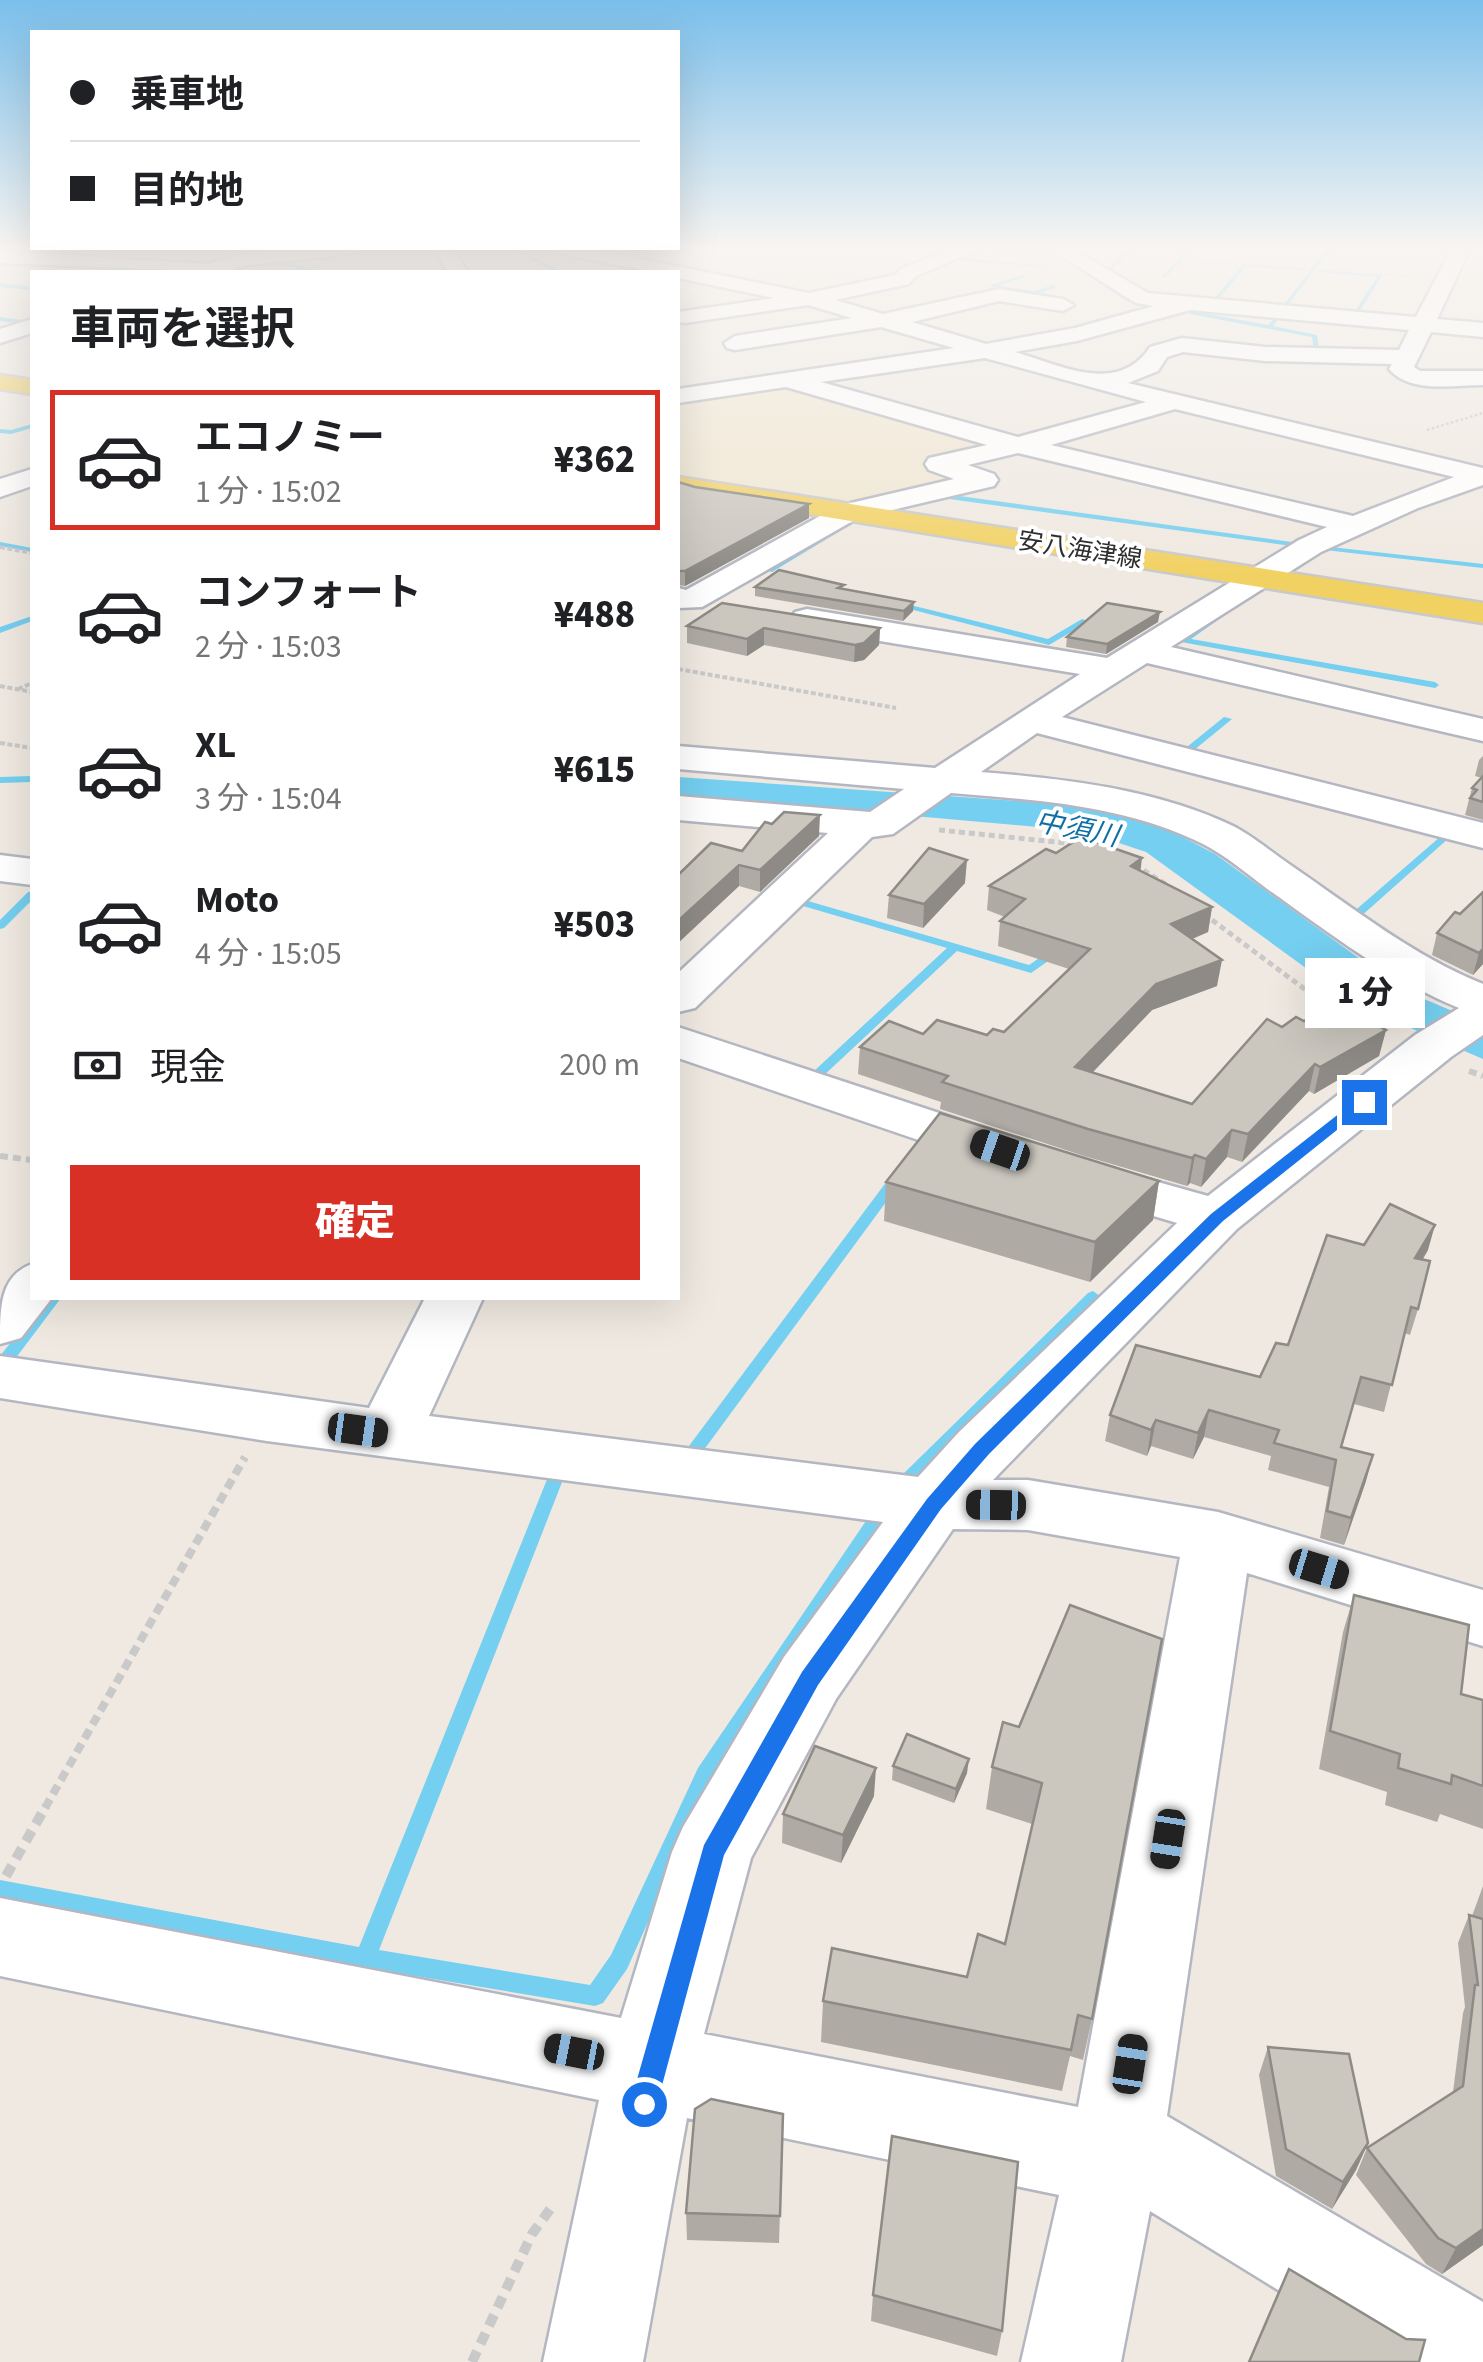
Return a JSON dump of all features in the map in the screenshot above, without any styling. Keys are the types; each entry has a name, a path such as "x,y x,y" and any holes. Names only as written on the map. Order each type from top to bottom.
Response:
{"main road":[{"path":"0,382 30,387"},
{"name":"安八海津線","path":"680,485 1483,614"}],"street":[{"path":"758,356 797,379 1020,446 1355,525"},
{"path":"680,396 954,356"},
{"path":"999,356 1483,476"},
{"path":"1103,384 1150,366 1156,356"},
{"path":"1370,356 1407,357 1402,369 1415,378 1483,378"},
{"path":"682,602 848,512 984,480 939,464 1020,446 1174,401"},
{"path":"680,996 877,822 1031,720 1256,578 1355,525 1483,476"},
{"path":"682,602 1126,660 1483,730"},
{"path":"1031,720 1483,836"},
{"path":"594,2362 651,2067 712,1852 810,1678 934,1504 982,1449 1217,1218 1465,1035 1429,979 1220,836 1189,822 1117,800 1064,791 932,786 680,757"},
{"path":"680,808 877,822"},
{"path":"0,868 30,872"},
{"path":"680,1043 1064,1172 1217,1218"},
{"path":"0,1324 30,1285"},
{"path":"388,1434 453,1300"},
{"path":"0,1377 267,1418 934,1504 1028,1506 1218,1538 1483,1618"},
{"path":"1071,2362 1115,2150 1218,1538"},
{"path":"0,1937 651,2067 1115,2150 1483,2359"}],"path":[{"path":"0,548 30,554"},
{"path":"680,669 896,708"},
{"path":"17,689 30,684"},
{"path":"0,686 30,692"},
{"path":"0,743 30,748"},
{"path":"877,822 1087,847"},
{"path":"1128,862 1177,893"},
{"path":"1192,904 1330,1008 1400,1047 1465,1035"},
{"path":"0,1156 30,1160"},
{"path":"0,1886 267,1418"}],"shaded area":[{"path":"787,384 1004,445 930,463 967,478 861,504 840,504 680,476 680,400"}],"water":[{"name":"中須川","path":"680,777 1059,804 1111,812 1177,834 1215,854 1403,990 1483,1024 1483,1059 1357,1005 1146,852 1095,835 680,795"}],"building":[{"path":"680,483 809,504 680,571"},
{"path":"779,570 844,585 838,588 914,602 904,611 755,587"},
{"path":"722,603 880,628 864,643 855,645 764,628 747,639 687,626"},
{"path":"1107,603 1160,612 1107,644 1067,637"},
{"path":"1483,776 1483,802 1470,798 1477,790 1472,788"},
{"path":"784,812 820,815 760,870 739,865 680,919 680,873 711,843 742,851 765,822 772,824"},
{"path":"1081,837 1142,858 1131,866 1212,907 1171,924 1222,960 1156,984 1075,1067 1192,1104 1267,1019 1282,1027 1296,1017 1304,1021 1338,1004 1386,1030 1320,1067 1315,1064 1248,1134 1232,1130 1206,1159 1088,1129 942,1082 948,1076 860,1047 889,1021 923,1034 937,1020 987,1035 993,1029 1004,1032 1090,949 1000,921 1025,899 989,886 1046,849 1056,853"},
{"path":"929,848 967,860 924,904 889,895"},
{"path":"1483,892 1483,949 1479,953 1437,933 1455,912 1460,914"},
{"path":"940,1113 1159,1181 1095,1242 886,1182"},
{"path":"1390,1204 1435,1225 1415,1258 1430,1261 1418,1309 1411,1307 1392,1385 1361,1377 1341,1447 1373,1455 1351,1518 1327,1511 1336,1460 1274,1443 1279,1430 1209,1410 1198,1433 1156,1420 1151,1430 1110,1415 1136,1345 1260,1377 1276,1343 1288,1345 1327,1235 1364,1245"},
{"path":"1354,1595 1469,1625 1461,1694 1483,1700 1483,1786 1452,1775 1451,1784 1398,1768 1400,1754 1330,1731"},
{"path":"1070,1605 1162,1639 1092,2019 1078,2015 1071,2050 823,2001 832,1948 967,1977 978,1934 1005,1944 1042,1783 992,1767 1003,1722 1019,1727"},
{"path":"907,1734 969,1759 956,1789 893,1766"},
{"path":"815,1746 876,1768 843,1835 783,1814"},
{"path":"1469,1915 1483,1919 1483,2229 1456,2248 1438,2238 1367,2148 1463,2086 1478,1985"},
{"path":"1268,2047 1349,2054 1368,2143 1343,2182 1286,2149"},
{"path":"711,2099 783,2114 780,2216 686,2213 695,2109"},
{"path":"892,2136 1018,2162 1002,2331 873,2295"},
{"path":"1289,2269 1406,2339 1425,2340 1419,2362 1249,2362"}],"waterway":[{"path":"0,431 30,427"},
{"path":"945,496 1299,545"},
{"path":"769,570 849,523"},
{"path":"0,544 30,550"},
{"path":"1316,547 1483,566"},
{"path":"897,603 1049,642 1082,622 1101,626"},
{"path":"1228,610 1184,640 1435,685"},
{"path":"0,630 30,619"},
{"path":"1185,753 1227,719"},
{"path":"0,780 30,779"},
{"path":"1355,916 1448,833 1456,835"},
{"path":"0,926 30,896"},
{"path":"790,912 801,902 1031,969 1055,952"},
{"path":"817,1075 954,948"},
{"path":"689,1458 895,1180"},
{"path":"898,1485 1093,1296"},
{"path":"14,1364 3,1363 52,1300"},
{"path":"365,1958 558,1472"},
{"path":"365,1958 595,1996 619,1962 705,1774 874,1523"},
{"path":"0,1889 365,1958"}],"route":[{"path":"644,2104 712,1852 810,1678 934,1504 982,1449 1217,1218 1364,1102"}]}
